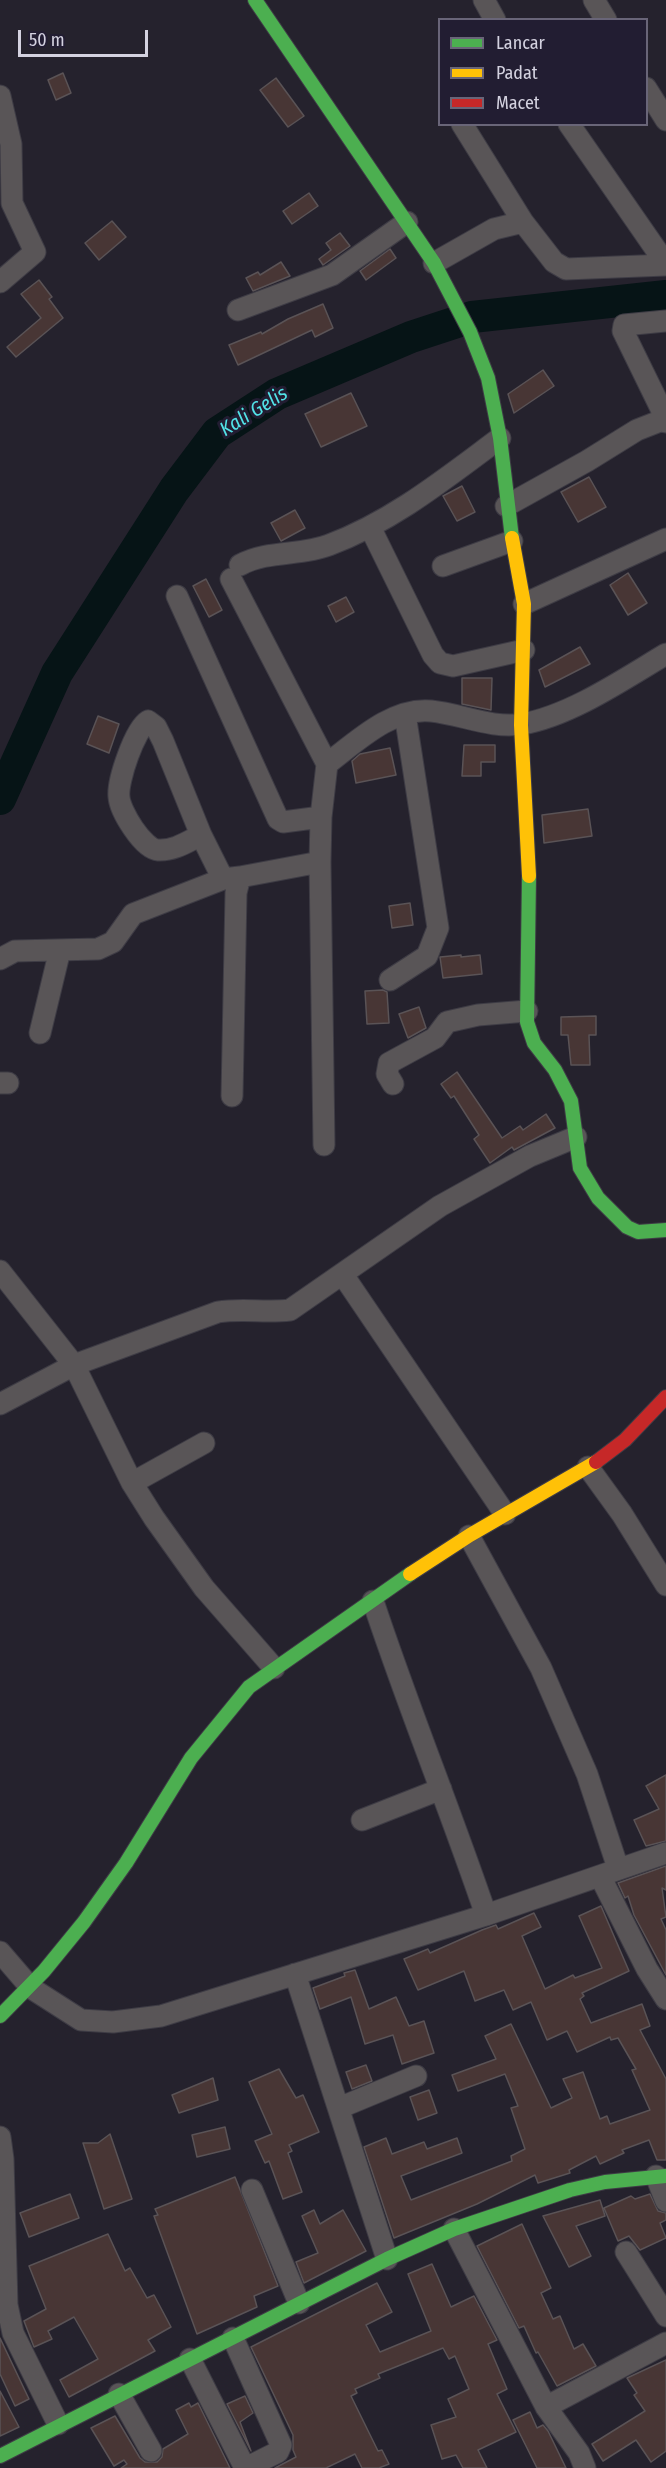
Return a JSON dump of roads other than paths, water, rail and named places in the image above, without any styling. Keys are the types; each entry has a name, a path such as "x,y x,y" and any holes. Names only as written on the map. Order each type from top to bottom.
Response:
{"street":[{"path":"255,0 434,263 470,332 488,378 500,438 506,506 524,604 521,725 530,896 527,1022 534,1042 555,1070 571,1101 580,1168 598,1198 633,1230 651,1233 666,1230"},
{"path":"484,0 494,18"},
{"path":"594,0 605,18"},
{"path":"648,91 664,111"},
{"path":"0,96 10,144 6,204 35,252 0,282"},
{"path":"463,126 523,222 554,262 566,268 666,264"},
{"path":"570,126 666,264"},
{"path":"238,310 332,275 407,222"},
{"path":"434,263 494,229 523,222"},
{"path":"506,506 587,461 637,429 666,421 623,331 624,325 634,322 666,321"},
{"path":"324,1145 320,862 321,816 327,764 236,572 252,559 327,547 370,528 428,492 500,438"},
{"path":"370,528 433,655 440,663 453,666 524,650"},
{"path":"524,604 666,539"},
{"path":"444,566 512,541"},
{"path":"177,596 278,819 283,822 321,816"},
{"path":"327,764 364,737 405,714 430,711 477,721 521,725 558,713 666,654"},
{"path":"390,980 427,956 438,928 405,714"},
{"path":"201,835 169,850 151,849 143,842 118,799 121,780 136,735 148,721 156,727 163,741 201,835 231,878 236,893 232,1096"},
{"path":"0,959 15,951 98,949 113,942 133,914 231,878 320,862"},
{"path":"40,1033 60,950"},
{"path":"393,1084 387,1074 389,1063 435,1038 447,1022 453,1019 527,1011"},
{"path":"0,1404 74,1365 218,1312 237,1309 271,1312 290,1310 440,1206 530,1156 576,1137"},
{"path":"0,1271 74,1365 132,1483 204,1588 274,1668"},
{"path":"343,1275 506,1514"},
{"path":"0,2016 31,1988 108,1889 221,1715 249,1687 469,1536 588,1467 633,1432 666,1397"},
{"path":"132,1483 204,1443"},
{"path":"588,1467 622,1514 666,1585"},
{"path":"469,1536 541,1668 587,1774 609,1872 647,1969 666,1999"},
{"path":"373,1601 417,1730 486,1914"},
{"path":"362,1820 441,1789"},
{"path":"0,1952 31,1988 81,2020 113,2022 160,2016 486,1914 666,1853"},
{"path":"295,1974 387,2259"},
{"path":"339,2108 416,2076"},
{"path":"0,2138 6,2305 13,2333 58,2424"},
{"path":"0,2456 58,2424 299,2303 454,2229 570,2190 605,2182 661,2176 666,2201"},
{"path":"252,2190 299,2303"},
{"path":"454,2229 546,2407 579,2453 585,2468"},
{"path":"626,2252 666,2316"},
{"path":"190,2359 245,2468 278,2452 281,2445 232,2338"},
{"path":"546,2407 666,2343"},
{"path":"119,2394 151,2451"}],"waterway":[{"name":"Kali Gelis","path":"0,799 57,673 174,490 217,433 277,394 411,337 472,317 666,296"}]}
